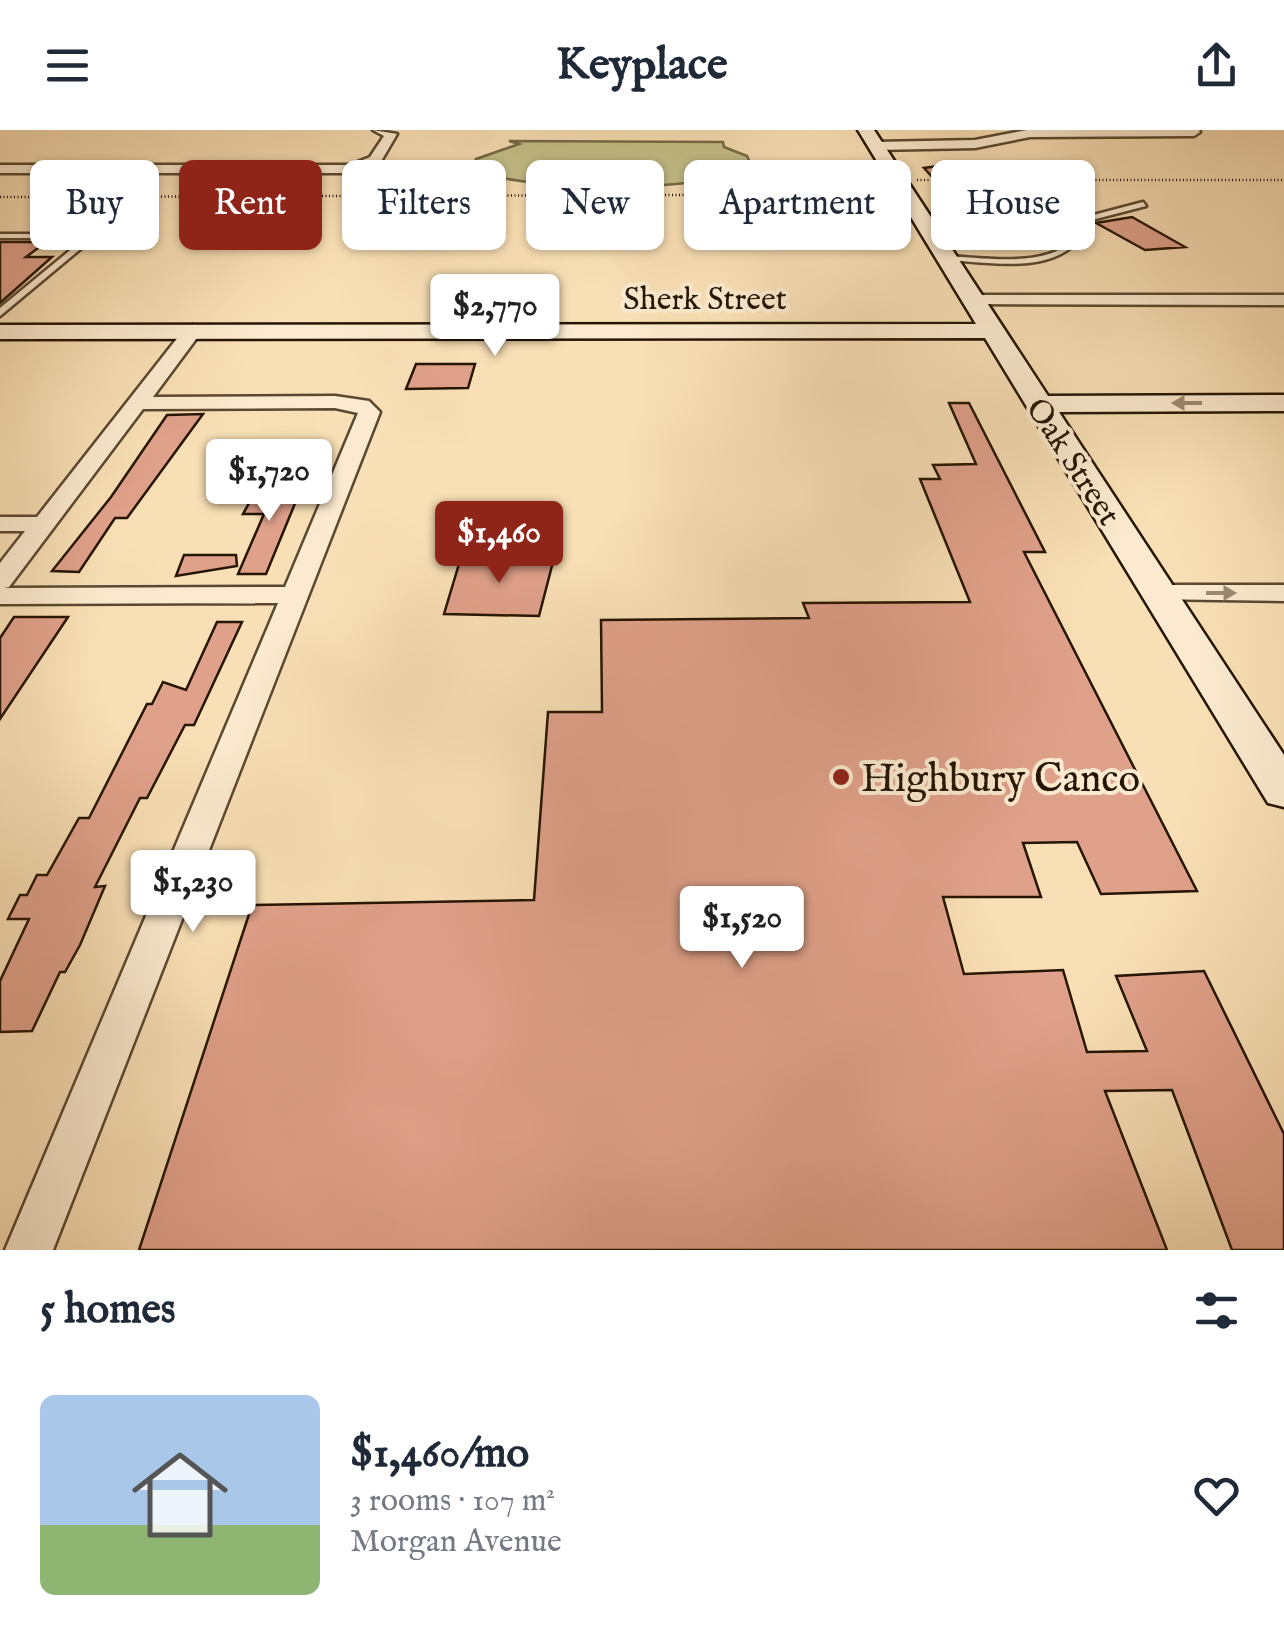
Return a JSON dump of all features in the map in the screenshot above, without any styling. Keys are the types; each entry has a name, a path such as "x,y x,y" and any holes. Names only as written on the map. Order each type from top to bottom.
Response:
{"main road":[{"name":"Oak Street","path":"871,138 884,160"},
{"name":"Oak Street","path":"911,203 1284,791"},
{"name":"Sherk Street","path":"0,332 991,331"},
{"path":"1037,404 1284,403"}],"street":[{"path":"0,169 359,167 374,160 390,137 388,132 378,130"},
{"path":"871,138 975,144 1030,133 1194,132"},
{"path":"971,300 1284,300"},
{"path":"0,582 193,332"},
{"path":"29,1250 369,412 362,406 335,402 138,403"},
{"path":"0,524 44,524"},
{"path":"1158,593 1284,592"},
{"path":"0,596 295,594"}],"lane":[{"path":"945,258 1042,258 1062,253 1079,239 1085,220 1143,204"},
{"path":"0,236 92,236 0,313"}],"path":[{"path":"911,181 1284,180"},
{"path":"0,197 473,198 684,194"}],"shaded area":[{"path":"509,141 723,142 724,147 749,160 684,160 684,183 664,185 664,160 526,160 526,182 506,178 506,160 476,160 519,144"}],"building":[{"path":"1132,217 1185,247 1145,250 1096,223"},
{"path":"0,242 30,242 30,250 35,250 26,257 52,257 0,303"},
{"path":"416,364 475,364 468,388 406,389"},
{"name":"Highbury Canco","path":"949,403 969,403 1045,552 1024,552 1197,891 1101,894 1077,842 1023,843 1041,897 943,897 964,974 1063,970 1087,1052 1147,1051 1116,976 1204,971 1284,1134 1284,1250 1232,1250 1172,1090 1105,1091 1167,1250 139,1250 252,905 534,900 548,712 602,712 601,620 809,618 803,603 970,602 920,479 940,479 933,465 976,464"},
{"path":"203,414 127,518 115,518 79,572 52,571 111,497 167,415"},
{"path":"303,484 266,574 238,574 264,514 243,514 259,485"},
{"path":"462,554 554,558 539,616 444,614"},
{"path":"184,555 236,555 237,566 176,576"},
{"path":"14,617 68,617 0,719 0,638"},
{"path":"217,622 242,622 194,725 185,725 147,798 140,798 95,887 105,886 80,945 65,972 60,972 32,1031 0,1032 0,981 29,919 8,919 20,895 27,895 37,875 47,875 79,818 89,818 147,704 152,704 163,682 186,690"}],"place":[{"name":"Highbury Canco","path":"841,777"}]}
